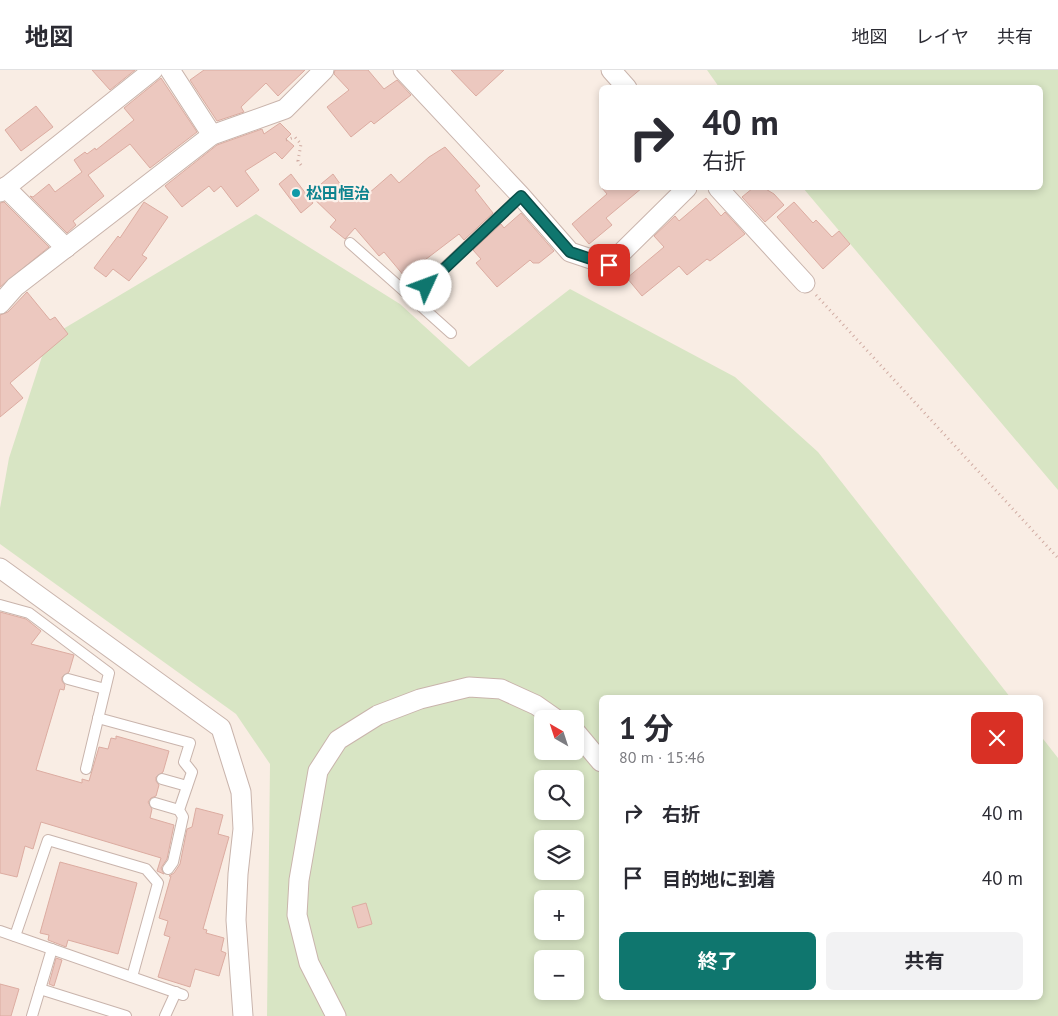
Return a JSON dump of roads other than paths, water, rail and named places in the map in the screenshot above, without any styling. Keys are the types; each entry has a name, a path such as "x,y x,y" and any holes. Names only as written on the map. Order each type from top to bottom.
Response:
{"street":[{"path":"66,248 3,190 153,70"},
{"path":"170,70 212,136"},
{"path":"0,304 15,288 212,136 269,121 285,109 324,70"},
{"path":"403,70 521,196 570,252 609,265 685,190"},
{"path":"611,70 624,85"},
{"path":"720,190 805,283"},
{"path":"0,568 221,728 238,783 241,801 243,829 238,874 236,920 243,1016"},
{"path":"336,1016 308,963 296,915 299,880 318,771 338,740 378,715 420,699 469,686 501,688 542,710"},
{"path":"584,742 599,760"}],"lane":[{"path":"412,298 521,196"},
{"path":"350,243 451,333"},
{"path":"0,605 29,613 109,673 86,769"},
{"path":"68,679 105,689"},
{"path":"98,718 190,743 184,762 192,772 179,810"},
{"path":"162,780 187,786"},
{"path":"132,976 164,876 173,862 183,817 179,810 155,803"},
{"path":"15,936 48,840 164,876"},
{"path":"0,931 179,993 165,1016"},
{"path":"32,1016 52,949"},
{"path":"40,988 126,1016"}],"place":[{"name":"松田恒治","path":"296,193"}]}
